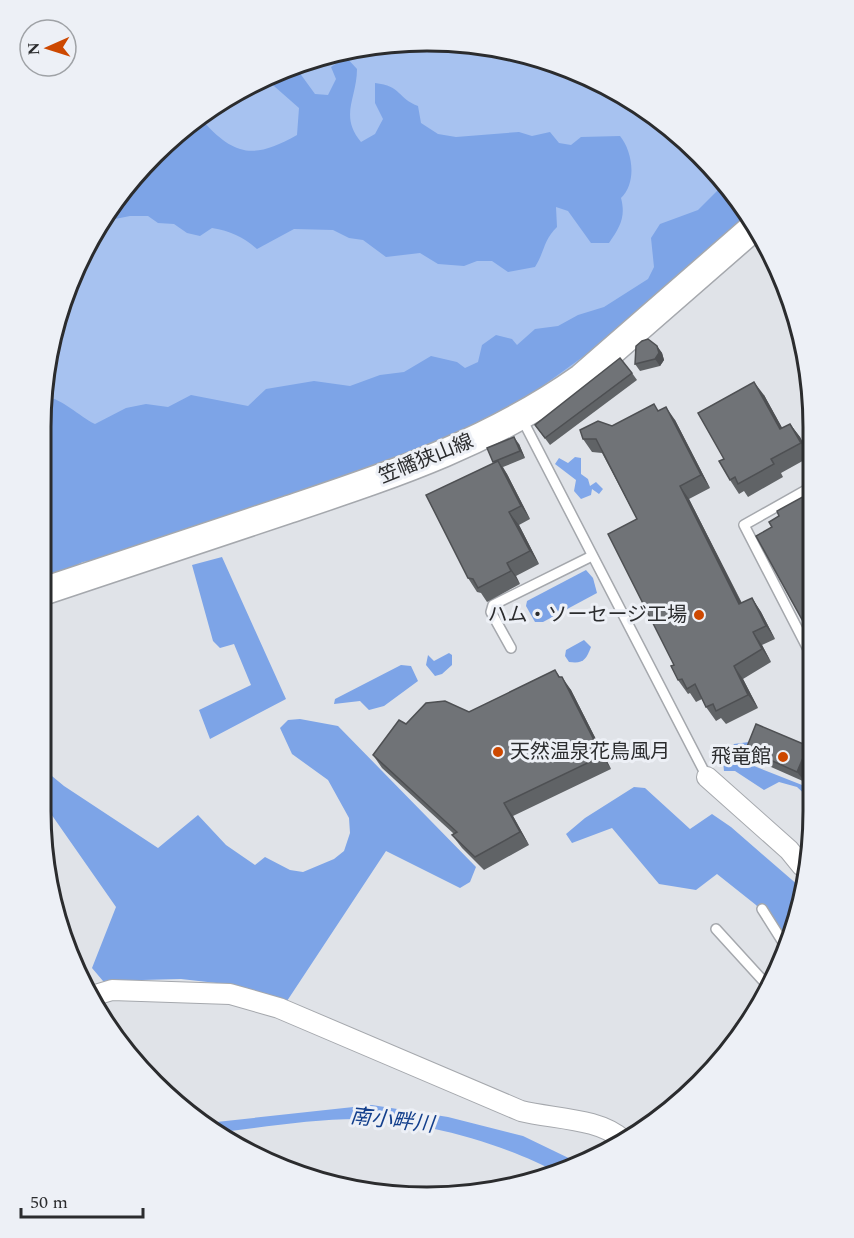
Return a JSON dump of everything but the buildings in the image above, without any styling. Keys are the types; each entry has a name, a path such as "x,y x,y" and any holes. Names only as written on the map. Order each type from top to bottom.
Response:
{"main road":[{"name":"笠幡狭山線","path":"51,589 416,466 470,444 553,398 604,359 749,232"}],"street":[{"path":"707,777 789,850 800,863"},
{"path":"99,994 112,990 230,994 279,1008 521,1111 550,1118 596,1123 617,1136"}],"lane":[{"path":"521,416 707,777"},
{"path":"803,492 744,525 803,639"},
{"path":"511,648 491,612 493,605 592,556"},
{"path":"762,909 781,938"},
{"path":"716,929 762,981"}],"shaded area":[{"path":"427,51 500,58 571,80 636,114 693,161 710,179 743,223 592,355 518,409 436,446 161,534 51,573 51,427 58,354 80,283 114,218 144,179 179,144 239,101 306,71 378,54"},
{"path":"348,59 357,69 350,115 351,124 361,142 375,134 383,119 375,103 375,83 395,89 418,106 421,123 438,134 456,137 519,132 532,136 550,132 559,143 571,145 581,137 620,136 628,150 631,176 626,192 621,198 623,211 616,232 609,243 591,243 568,211 556,207 557,227 549,237 535,267 508,272 492,261 477,261 464,266 438,264 420,253 386,257 363,240 349,238 333,230 294,229 257,249 242,238 212,228 200,236 187,233 174,224 158,223 148,216 113,219 161,161 205,123 226,142 236,148 247,150 270,148 297,135 299,108 273,85 300,73 315,94 328,95 336,79 331,67"},
{"path":"718,190 742,222 584,356 533,393 473,425 453,441 121,556 83,562 51,577 52,398 95,424 126,408 146,404 168,407 191,395 248,406 266,389 314,381 350,386 380,375 404,372 431,356 457,362 465,368 478,362 482,345 496,335 512,339 517,345 535,329 558,326 578,315 604,307 648,279 654,267 651,238 660,224 698,210"},
{"path":"222,557 286,699 210,739 199,710 251,685 234,644 220,648 213,641 192,565"},
{"path":"586,570 593,578 597,593 543,622 535,622 526,606 527,601"},
{"path":"584,640 591,647 586,658 581,662 569,662 565,656 566,650"},
{"path":"449,653 452,655 452,665 442,674 435,676 426,665 428,655 434,661"},
{"path":"401,665 411,666 418,681 384,706 369,710 360,701 334,704 335,699"},
{"path":"300,719 338,726 476,867 470,882 460,888 386,851 287,1001 234,985 181,979 103,981 92,968 116,907 51,814 51,775 158,848 198,815 226,845 255,865 265,857 290,870 303,872 334,859 344,851 350,833 349,818 328,780 292,754 280,728 288,720"},
{"path":"749,742 753,746 747,762 749,764 803,784 803,793 797,787 779,782 764,790 735,771 724,771 723,761 734,744"},
{"path":"634,787 645,788 690,829 712,814 731,827 796,883 782,936 756,905 717,874 696,890 659,884 612,828 572,843 566,834 585,818"}],"water":[{"path":"575,457 581,458 581,474 588,479 590,486 596,482 603,489 599,494 592,489 591,495 581,499 574,491 576,480 555,464 559,458 568,463"},
{"name":"南小畔川","path":"372,1105 448,1117 523,1136 570,1159 546,1167 512,1152 460,1135 433,1128 381,1120 324,1120 229,1131 215,1122"}],"place":[{"name":"ハム・ソーセージ工場","path":"699,615"},
{"name":"天然温泉花鳥風月","path":"498,752"},
{"name":"飛竜館","path":"783,757"}]}
